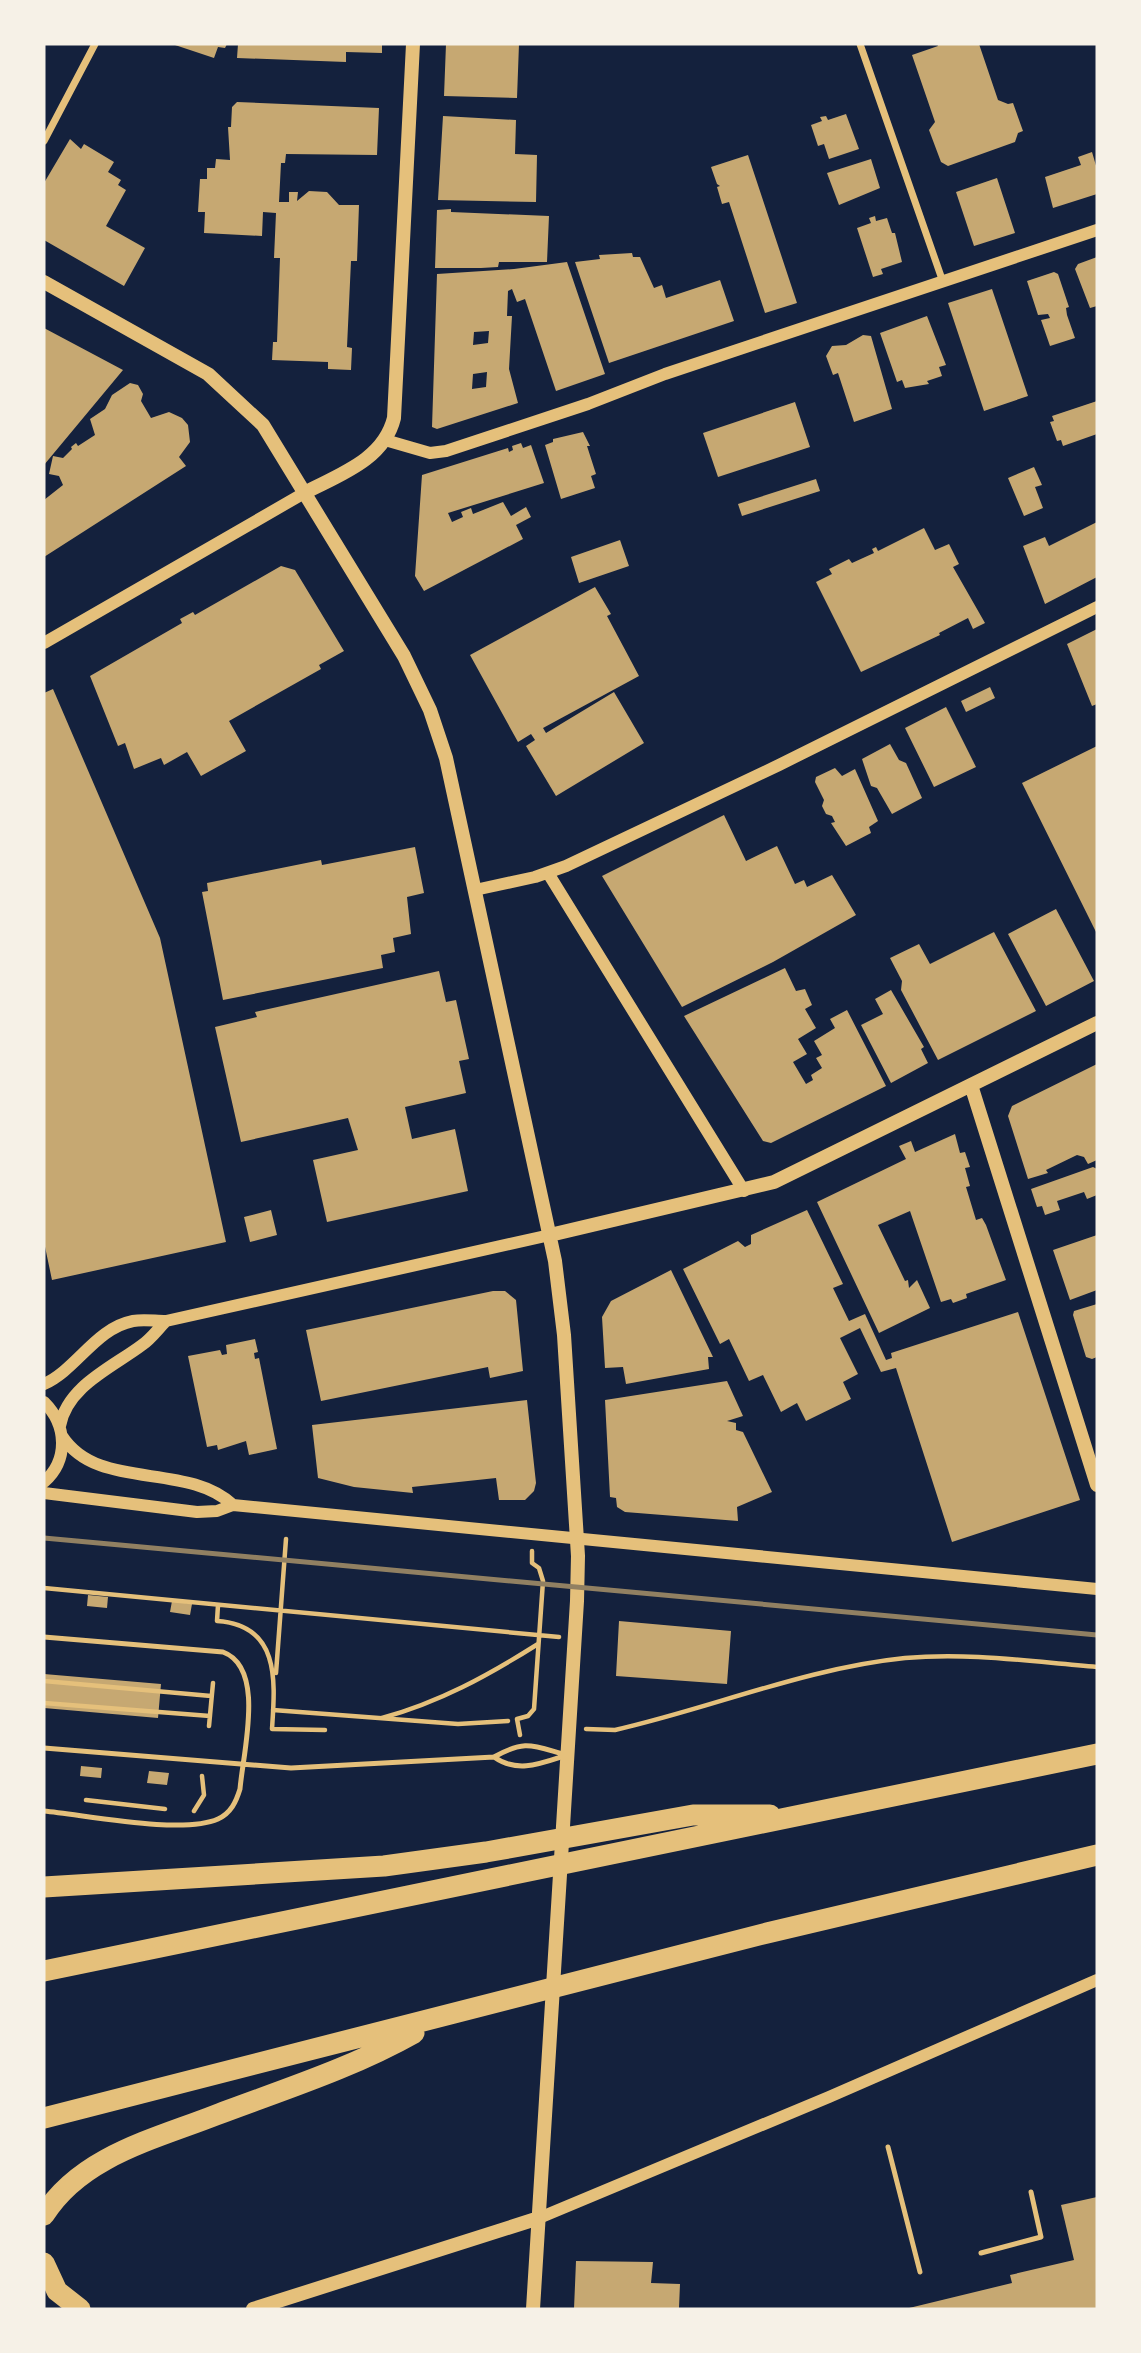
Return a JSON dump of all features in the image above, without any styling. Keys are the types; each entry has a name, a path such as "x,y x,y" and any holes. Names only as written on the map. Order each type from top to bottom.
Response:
{"highway":[{"path":"44,1971 1097,1754"},
{"path":"44,1887 384,1866 486,1852 704,1814 793,1817"},
{"path":"44,2118 767,1933 1097,1855"},
{"path":"44,2216 77,2177 111,2157 354,2062 403,2039 436,2018"},
{"path":"44,2263 57,2291 80,2309"}],"main road":[{"path":"306,492 365,461 385,440 393,425 398,389 413,44"},
{"path":"44,282 208,374 228,389 267,430 404,656 430,710 446,758 550,1235 563,1317 577,1538 577,1601 533,2309"},
{"path":"550,1235 744,1191 791,1174 1097,1023"},
{"path":"971,1085 1097,1485"},
{"path":"253,2309 539,2218"}],"street":[{"path":"44,141 95,44"},
{"path":"860,44 943,282"},
{"path":"385,440 426,452 446,451 1097,230"},
{"path":"44,643 306,492"},
{"path":"475,890 548,873 779,765 1097,607"},
{"path":"548,873 744,1191"},
{"path":"44,1384 59,1377 92,1345 132,1321 166,1321 550,1235"},
{"path":"44,1482 58,1464 61,1431 68,1405 84,1387 144,1344 166,1321"},
{"path":"44,1402 72,1449 95,1465 205,1488 223,1496 233,1505"},
{"path":"44,1493 197,1511 217,1511 233,1505 1097,1589"},
{"path":"539,2218 809,2106 1097,1980"}],"lane":[{"path":"44,1637 215,1651 230,1655 242,1666 248,1682 240,1789 233,1808 217,1819 177,1825 44,1811"},
{"path":"44,1748 242,1765 345,1767 494,1757 516,1745 533,1746 568,1755"},
{"path":"494,1757 507,1765 531,1767 568,1755"},
{"path":"888,2147 920,2272"},
{"path":"981,2253 1041,2237 1031,2192"}],"path":[{"path":"286,1539 272,1729 325,1730"},
{"path":"517,1719 528,1716 534,1709 543,1581 539,1568 532,1563"},
{"path":"44,1588 539,1635"},
{"path":"218,1605 217,1621 250,1632 267,1652 276,1677"},
{"path":"378,1719 456,1692 538,1644"},
{"path":"606,1730 623,1728 826,1672 904,1658 976,1656 1097,1667"},
{"path":"44,1681 211,1696"},
{"path":"209,1726 212,1683"},
{"path":"44,1703 210,1716"},
{"path":"211,1705 219,1706"},
{"path":"273,1710 472,1724 508,1721"},
{"path":"188,1812 196,1810 204,1795 204,1776"},
{"path":"83,1800 175,1810"}],"building":[{"path":"172,44 227,44 225,48 218,47 214,58"},
{"path":"238,44 382,44 382,53 346,52 346,62 237,58"},
{"path":"446,44 519,44 517,98 444,96"},
{"path":"937,44 979,44 998,100 1013,103 1023,131 1018,133 1015,142 948,166 941,162 929,130 935,122 912,55 938,46"},
{"path":"237,102 379,108 377,155 286,154 285,163 281,163 279,202 289,202 289,192 298,192 297,201 309,191 327,192 339,205 359,205 357,261 351,261 347,347 352,348 351,370 328,369 328,362 272,360 273,342 277,342 280,258 274,258 276,213 263,212 262,236 204,233 205,212 198,212 200,179 207,179 207,168 215,168 216,159 230,160 228,127 231,127 232,107"},
{"path":"846,114 859,149 829,159 824,144 818,146 811,125 822,121 820,117 826,116 828,120"},
{"path":"443,116 516,120 515,154 537,155 536,202 438,200"},
{"path":"70,139 81,149 84,144 114,162 108,172 121,180 118,185 126,190 106,226 145,248 124,286 44,240 44,183"},
{"path":"1092,152 1097,169 1097,194 1053,208 1045,177 1081,165 1078,157"},
{"path":"748,155 797,303 765,313 729,202 722,204 717,187 720,186 711,167"},
{"path":"871,159 880,188 839,205 827,173"},
{"path":"997,178 1015,233 974,246 956,192"},
{"path":"451,209 451,212 549,216 547,262 499,262 498,267 435,268 437,210"},
{"path":"875,216 876,221 887,218 892,233 895,233 902,262 881,269 883,274 873,277 857,228 871,223 869,218"},
{"path":"632,253 633,257 640,257 654,288 662,285 666,298 720,280 734,321 609,363 575,262 600,259 599,255"},
{"path":"1097,257 1097,306 1090,308 1075,269 1078,264"},
{"path":"567,262 605,374 556,391 525,299 517,302 512,289 508,291 507,316 512,316 509,369 518,403 437,429 432,427 437,274","holes":["489,331 488,343 473,345 474,332","487,372 486,387 472,389 473,374"]},
{"path":"1054,272 1058,274 1069,307 1066,308 1067,315 1075,338 1050,346 1041,320 1050,318 1048,314 1038,315 1027,281"},
{"path":"992,289 1028,396 984,411 948,303"},
{"path":"927,316 946,365 939,367 942,376 927,381 929,384 905,388 902,380 897,382 880,333"},
{"path":"44,328 123,370 44,465"},
{"path":"863,335 871,336 892,409 854,422 838,373 833,375 826,356 832,346 846,345"},
{"path":"130,383 138,385 143,394 141,401 151,418 169,412 182,418 188,425 190,442 179,457 186,466 44,557 44,500 63,485 59,476 49,474 53,456 63,458 76,443 78,446 95,435 90,419 105,409 112,395"},
{"path":"1097,401 1097,434 1063,446 1061,440 1057,441 1050,422 1054,421 1052,416"},
{"path":"795,402 810,447 718,477 703,433"},
{"path":"583,432 590,446 587,446 596,474 591,476 595,488 561,499 545,445 553,442 553,439"},
{"path":"521,443 523,448 531,445 544,483 448,513 452,522 463,517 461,512 471,508 473,514 503,502 511,516 526,507 531,517 516,525 523,539 424,591 415,576 422,475 508,448 509,452 513,450 512,446"},
{"path":"1034,467 1042,485 1035,487 1043,508 1024,516 1008,478"},
{"path":"816,479 820,491 742,516 738,504"},
{"path":"1097,522 1097,577 1045,604 1023,546 1045,537 1049,546"},
{"path":"924,528 935,550 949,544 959,564 953,567 985,623 973,629 968,618 939,633 940,635 861,672 816,582 832,574 829,569 849,559 852,563 874,553 872,549 876,547 878,551"},
{"path":"620,540 629,566 579,583 571,557"},
{"path":"281,566 295,570 344,651 319,665 321,669 229,721 246,751 201,776 187,752 164,765 161,758 134,769 125,743 118,746 90,676 182,623 180,619 193,612 195,615"},
{"path":"595,587 611,614 607,616 639,676 543,728 546,733 614,692 644,743 556,796 526,746 535,740 531,734 518,742 470,655"},
{"path":"1097,629 1097,704 1092,706 1067,644"},
{"path":"990,687 995,698 966,712 961,701"},
{"path":"53,689 160,938 226,1242 52,1280 44,1242 44,693"},
{"path":"946,707 976,767 934,787 905,728"},
{"path":"890,744 899,760 906,763 922,798 892,814 877,788 871,786 862,759"},
{"path":"1097,746 1097,934 1022,783"},
{"path":"835,768 842,776 855,769 878,821 869,827 871,833 846,846 831,823 835,822 832,816 826,814 822,806 824,800 815,782 816,777"},
{"path":"724,815 746,861 777,846 795,884 804,880 807,887 832,875 856,915 773,962 682,1007 602,876"},
{"path":"415,847 424,893 407,897 411,934 393,938 395,952 381,955 383,968 223,1000 202,892 208,891 207,883 321,860 322,865"},
{"path":"1056,909 1094,981 1046,1006 1008,934"},
{"path":"994,932 1036,1011 938,1060 901,990 902,981 890,958 919,944 930,964"},
{"path":"785,968 796,991 805,989 812,1005 805,1009 816,1028 798,1039 807,1054 793,1062 806,1084 813,1080 811,1075 822,1068 816,1058 822,1055 814,1041 835,1028 830,1019 847,1010 886,1086 771,1143 763,1141 684,1016"},
{"path":"439,971 446,1002 456,1000 469,1059 459,1061 466,1093 405,1107 412,1139 455,1129 468,1191 327,1222 313,1160 358,1150 348,1118 241,1142 215,1027 257,1017 255,1012"},
{"path":"891,990 924,1047 921,1049 928,1063 891,1083 861,1025 883,1014 875,999"},
{"path":"1097,1064 1097,1160 1088,1164 1084,1157 1077,1155 1046,1170 1048,1173 1028,1179 1008,1116 1012,1106"},
{"path":"955,1134 960,1153 965,1152 970,1167 965,1168 970,1186 966,1187 976,1220 982,1218 986,1225 1006,1280 966,1294 967,1298 953,1303 951,1299 941,1302 910,1211 878,1225 905,1281 908,1280 909,1288 917,1280 930,1308 879,1333 817,1202 906,1159 899,1146 911,1141 915,1152"},
{"path":"1093,1167 1097,1169 1097,1195 1087,1199 1084,1192 1057,1201 1060,1210 1045,1215 1042,1206 1037,1207 1031,1189"},
{"path":"271,1210 277,1235 250,1242 244,1217"},
{"path":"807,1210 843,1284 833,1288 849,1321 865,1314 886,1360 892,1358 891,1353 1018,1312 1080,1500 952,1542 896,1368 881,1372 860,1328 840,1338 858,1374 843,1382 851,1399 806,1421 797,1403 781,1412 763,1375 749,1381 729,1339 720,1344 683,1269 738,1241 745,1247 751,1244 751,1235"},
{"path":"1097,1235 1097,1290 1070,1300 1053,1250"},
{"path":"671,1270 713,1357 708,1357 709,1369 626,1384 623,1367 605,1368 602,1317 611,1301"},
{"path":"493,1291 505,1291 516,1300 523,1371 490,1378 488,1367 321,1401 306,1330"},
{"path":"1097,1304 1097,1357 1092,1359 1086,1357 1073,1315 1074,1311"},
{"path":"255,1339 258,1352 254,1353 255,1359 259,1358 277,1449 249,1455 246,1441 218,1450 217,1445 207,1447 188,1356 220,1350 222,1355 227,1354 226,1345"},
{"path":"727,1381 743,1416 727,1421 736,1423 736,1430 743,1432 772,1492 737,1507 738,1521 625,1512 617,1507 616,1498 610,1497 605,1400"},
{"path":"527,1400 536,1483 534,1491 525,1500 499,1500 496,1478 412,1487 413,1493 354,1487 318,1478 312,1425"},
{"path":"88,1595 108,1597 107,1608 87,1606"},
{"path":"172,1601 192,1604 190,1615 170,1612"},
{"path":"619,1621 731,1631 727,1684 616,1676"},
{"path":"44,1674 161,1684 158,1718 44,1708"},
{"path":"81,1766 102,1768 101,1778 80,1776"},
{"path":"149,1771 169,1773 167,1785 147,1783"},
{"path":"1097,2197 1097,2309 905,2309 1012,2283 1010,2275 1074,2260 1061,2205"},
{"path":"576,2261 653,2262 651,2283 680,2284 679,2308 574,2309"}],"railway":[{"path":"44,1538 1097,1635"}]}
